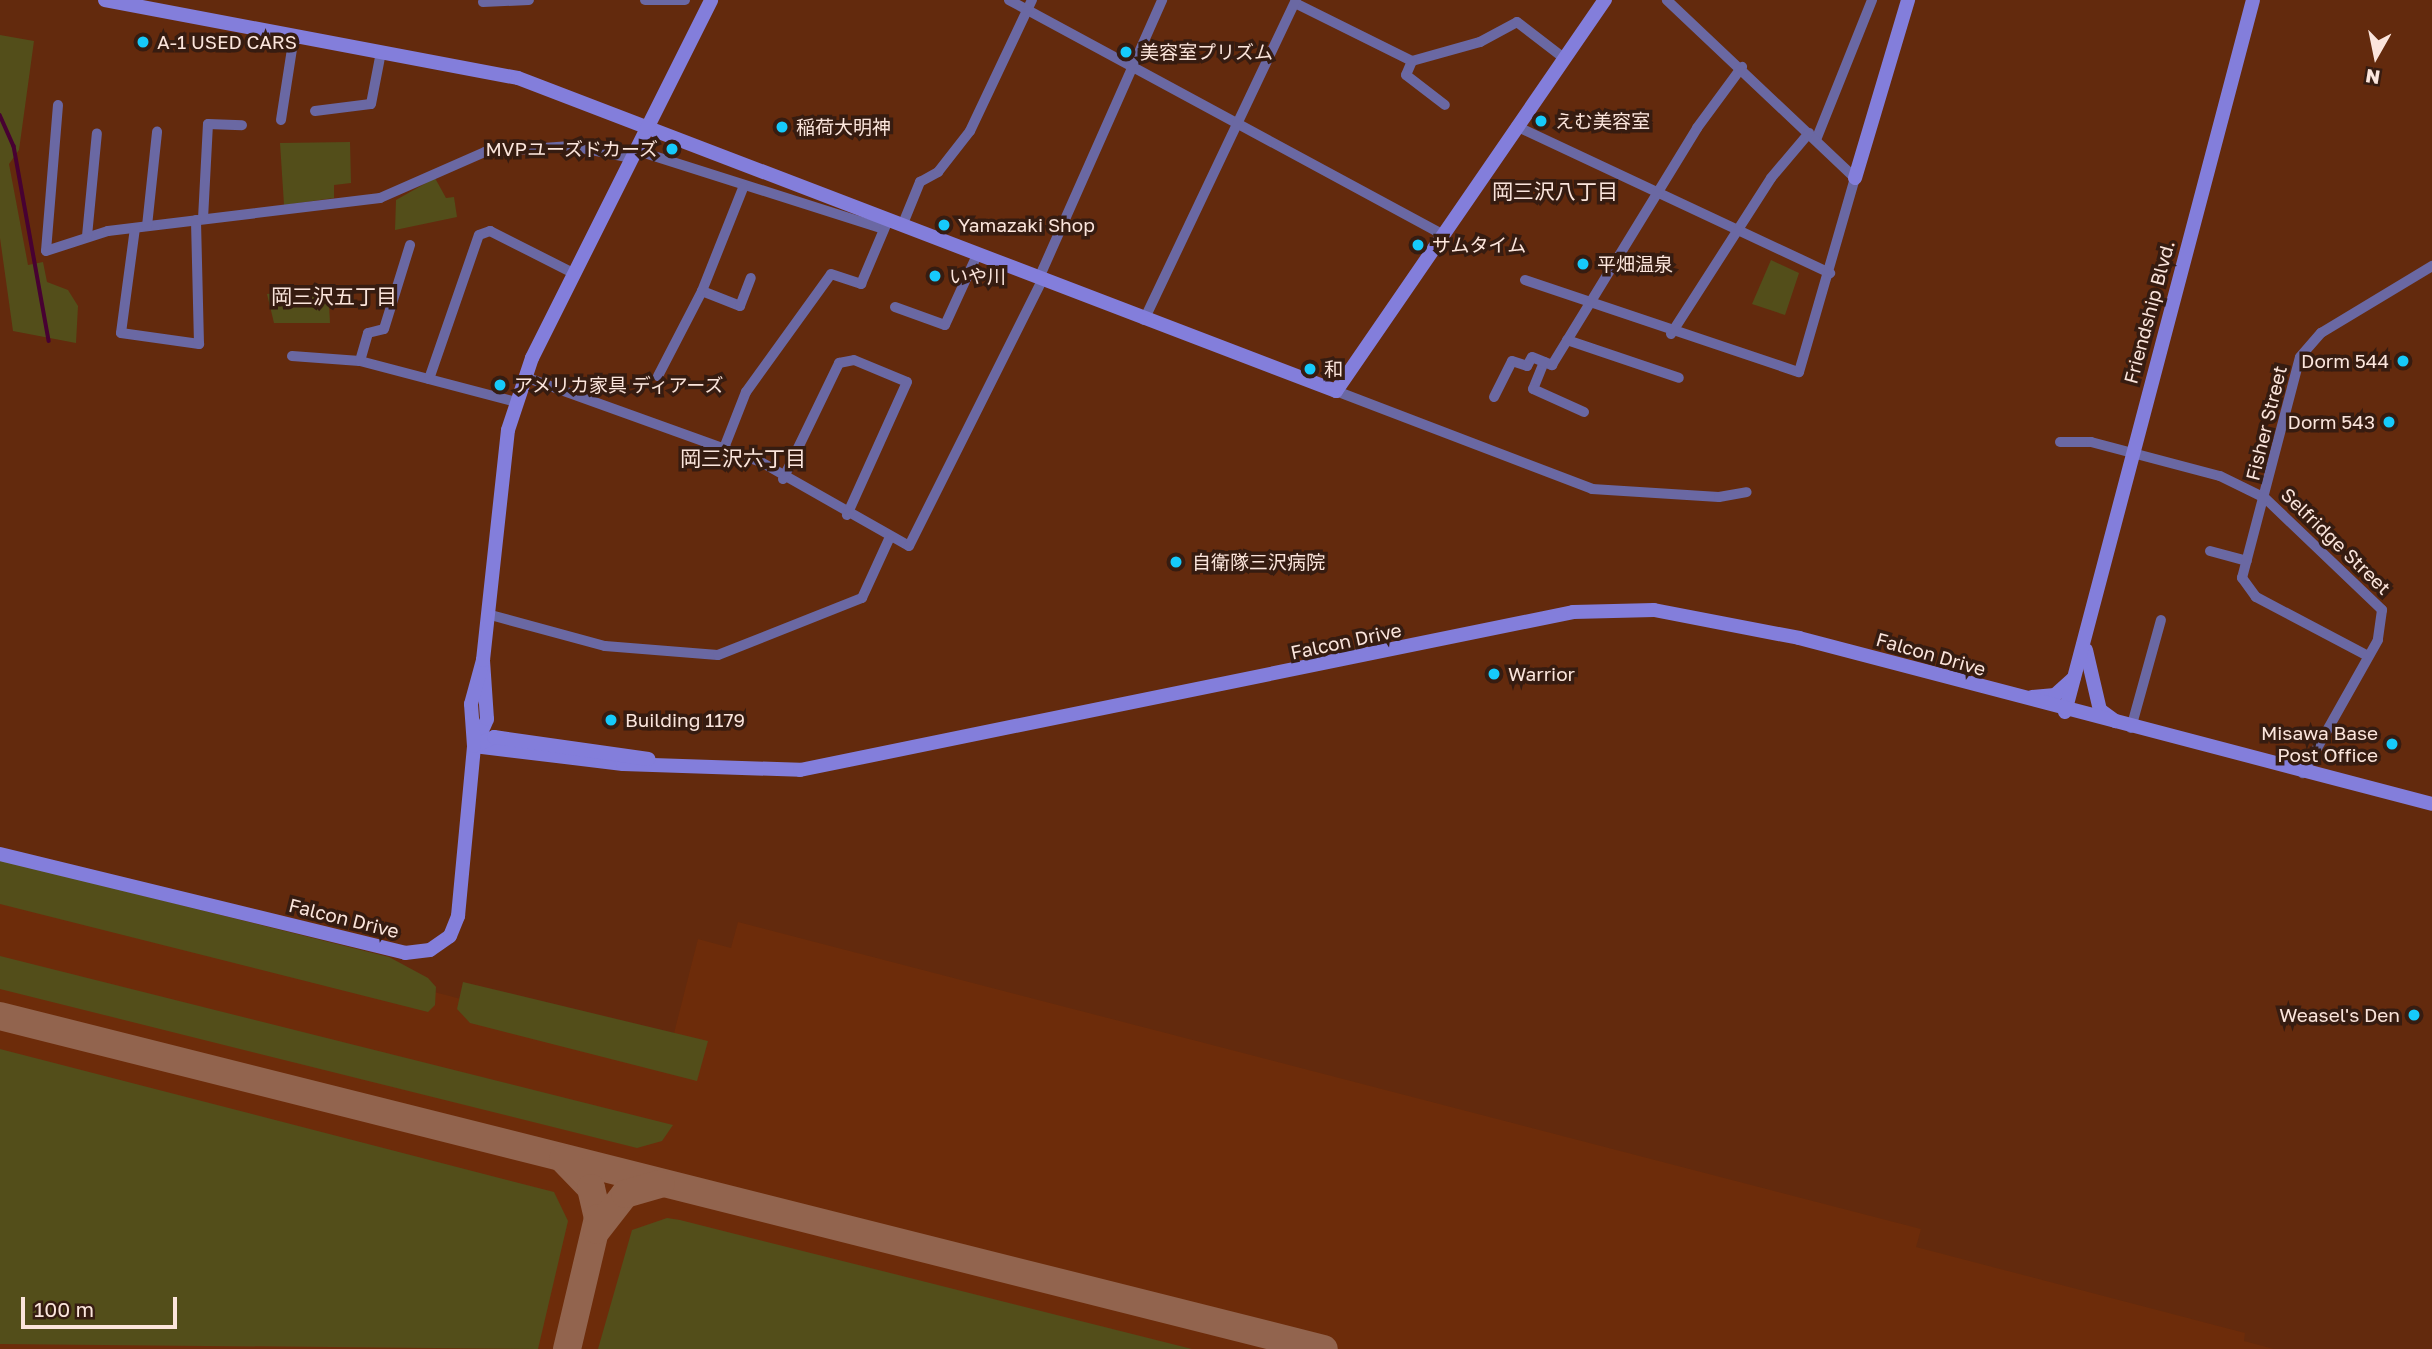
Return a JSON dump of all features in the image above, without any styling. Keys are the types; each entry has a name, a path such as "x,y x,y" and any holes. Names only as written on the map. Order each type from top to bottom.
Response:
{"street":[{"path":"105,0 381,52 487,69 647,127 892,225 1592,489 1719,497 1748,492"},
{"path":"484,2 529,0"},
{"path":"645,0 685,0"},
{"path":"474,746 487,719 484,660 487,614 502,463 516,402 573,273 711,0 704,0"},
{"path":"1009,0 1030,5 1132,68 1442,234"},
{"path":"525,377 724,448 783,478 889,539 908,546 1040,279 1162,0"},
{"path":"1336,391 1605,0"},
{"path":"1667,0 1742,67 1855,178"},
{"path":"1671,334 1738,231 1812,137 1872,0"},
{"path":"1525,280 1590,307 1799,372 1908,0"},
{"name":"Friendship Blvd.","path":"2065,712 2131,452 2253,0"},
{"path":"1143,320 1296,1 1412,61 1480,42 1517,22 1564,58"},
{"path":"724,448 746,392 831,274 861,284 892,225 920,182 938,172 970,131 1030,5"},
{"path":"281,120 294,36"},
{"path":"315,111 365,110 381,52"},
{"path":"1412,61 1406,75 1445,105"},
{"path":"1494,397 1512,361 1544,362 1552,365 1662,193 1697,128 1742,67"},
{"path":"58,105 46,251 87,236 147,226 380,198 485,152 571,146 633,154 743,188 892,225"},
{"path":"135,228 121,332 199,344 200,220 208,124 242,125"},
{"path":"1516,126 1830,273"},
{"path":"87,236 97,132"},
{"path":"147,226 157,132"},
{"path":"657,376 702,291 743,188"},
{"path":"429,379 479,235 490,231 573,273"},
{"path":"360,361 368,333 384,329 410,246"},
{"path":"895,307 945,325 976,255"},
{"name":"Fisher Street","path":"2247,561 2300,357 2321,332 2432,266"},
{"path":"702,291 740,306 751,278"},
{"path":"1567,340 1679,378"},
{"path":"292,356 360,361 516,402"},
{"path":"783,478 839,363 854,360 907,382 846,515"},
{"path":"1544,362 1533,389 1584,412"},
{"name":"Selfridge Street","path":"2060,442 2131,452 2220,476 2265,498 2382,610 2384,627 2303,773"},
{"path":"487,614 605,646 718,655 862,598 889,539"},
{"path":"2210,551 2247,561 2246,591 2368,656"},
{"name":"Falcon Drive","path":"0,854 419,953 440,945 456,926 474,746 680,768 800,770 1614,609 1654,610 1785,635 2065,712"},
{"path":"2126,727 2161,620"},
{"name":"Friendship Blvd.","path":"2086,634 2088,679 2100,710 2126,727"},
{"path":"474,746 471,704 484,660"},
{"path":"2016,698 2055,695 2074,678"},
{"path":"2065,712 2432,804"},
{"path":"474,746 504,737 487,719"},
{"name":"Falcon Drive","path":"504,737 617,751 680,768"}],"shaded area":[{"path":"0,35 34,41 19,150 9,164 28,265 43,262 47,282 68,290 78,306 76,343 13,331 0,238"},
{"path":"350,142 351,183 334,185 334,198 284,205 280,143"},
{"path":"435,178 446,198 454,197 457,217 395,230 396,200"},
{"path":"1771,260 1799,273 1785,315 1752,304"},
{"path":"328,286 330,323 274,323 267,294"},
{"path":"0,860 389,957 428,978 436,987 435,1005 428,1012 0,904"},
{"path":"0,879 669,1053 698,939 731,948 738,922 1921,1229 1916,1247 2245,1333 2244,1341 2274,1349 0,1349"},
{"path":"0,956 673,1125 662,1141 637,1148 0,989"},
{"path":"463,982 708,1041 697,1081 470,1023 457,1009"},
{"path":"0,1049 554,1192 568,1221 538,1349 0,1344"},
{"path":"667,1218 1192,1349 598,1349 632,1230"}],"waterway":[{"path":"0,115 14,146 49,341"}],"taxiway":[{"path":"0,1016 1324,1349"},
{"path":"563,1159 591,1188 598,1218 567,1349"},
{"path":"597,1230 625,1194 661,1184"}],"place":[{"name":"A-1 USED CARS","path":"143,42"},
{"name":"美容室プリズム","path":"1126,52"},
{"name":"えむ美容室","path":"1541,121"},
{"name":"稲荷大明神","path":"782,127"},
{"name":"MVPユーズドカーズ","path":"672,149"},
{"name":"Yamazaki Shop","path":"944,225"},
{"name":"サムタイム","path":"1418,245"},
{"name":"平畑温泉","path":"1583,264"},
{"name":"いや川","path":"935,276"},
{"name":"Dorm 544","path":"2403,361"},
{"name":"和","path":"1310,369"},
{"name":"アメリカ家具 ディアーズ","path":"500,385"},
{"name":"Dorm 543","path":"2389,422"},
{"name":"自衛隊三沢病院","path":"1176,562"},
{"name":"Warrior","path":"1494,674"},
{"name":"Building 1179","path":"611,720"},
{"name":"Misawa Base Post Office","path":"2392,744"},
{"name":"Weasel's Den","path":"2414,1015"}],"district":[{"name":"岡三沢八丁目","path":"1555,191"},
{"name":"岡三沢五丁目","path":"334,296"},
{"name":"岡三沢六丁目","path":"743,458"}]}
